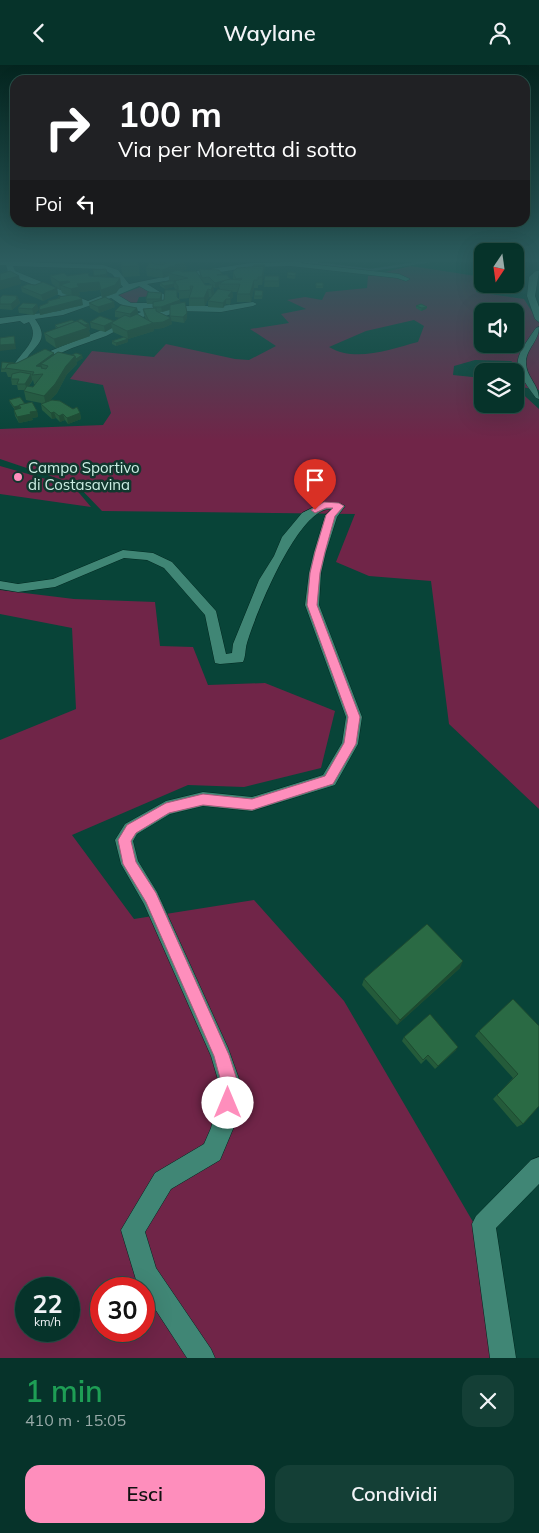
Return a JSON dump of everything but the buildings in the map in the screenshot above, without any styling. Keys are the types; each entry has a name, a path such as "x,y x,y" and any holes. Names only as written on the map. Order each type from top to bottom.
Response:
{"street":[{"path":"0,321 17,319"},
{"path":"0,329 26,319"},
{"path":"31,319 37,326 40,336 19,363 17,369 102,334 132,319"},
{"path":"539,330 522,355 520,364 523,375 539,396"},
{"path":"0,585 18,588 55,583 123,554 149,556 168,565 211,614 220,659 238,658 240,644 265,580 280,556 288,537 306,515 324,505 339,506 331,515 320,552 315,573 312,605 354,717 350,744 329,780 252,804 203,799 166,808 131,829 124,840 130,864 151,898 221,1055 232,1089 222,1129 212,1152 163,1181 133,1230 146,1274 202,1358"},
{"path":"503,1358 484,1224 539,1168"}],"shaded area":[{"path":"286,319 474,319 474,353 524,353 524,319 537,319 539,323 539,390 524,388 524,363 475,360 454,366 453,375 474,377 474,413 524,413 524,395 539,409 539,809 449,724 431,581 369,576 336,562 355,514 102,511 77,485 0,459 0,429 103,425 111,413 103,385 70,379 92,351 154,357 166,344 235,359 249,360 276,346 250,329 289,323","holes":["414,320 424,326 418,342 385,351 362,354 339,352 329,347 366,331"]},
{"name":"Campo Sportivo di Costasavina","path":"0,466 74,487 91,507 0,494"},
{"path":"0,590 74,599 155,602 160,646 193,647 208,685 265,683 335,711 321,768 244,787 188,785 72,835 134,919 254,900 344,1001 490,1251 500,1358 0,1358 0,740 76,709 72,628 0,614"}],"place":[{"name":"Campo Sportivo di Costasavina","path":"18,477"}],"route":[{"path":"228,1103 232,1089 221,1055 151,898 130,864 124,840 131,829 166,808 203,799 252,804 329,780 350,744 354,717 312,605 315,573 320,552 331,515 339,506 324,505 315,510"}]}
